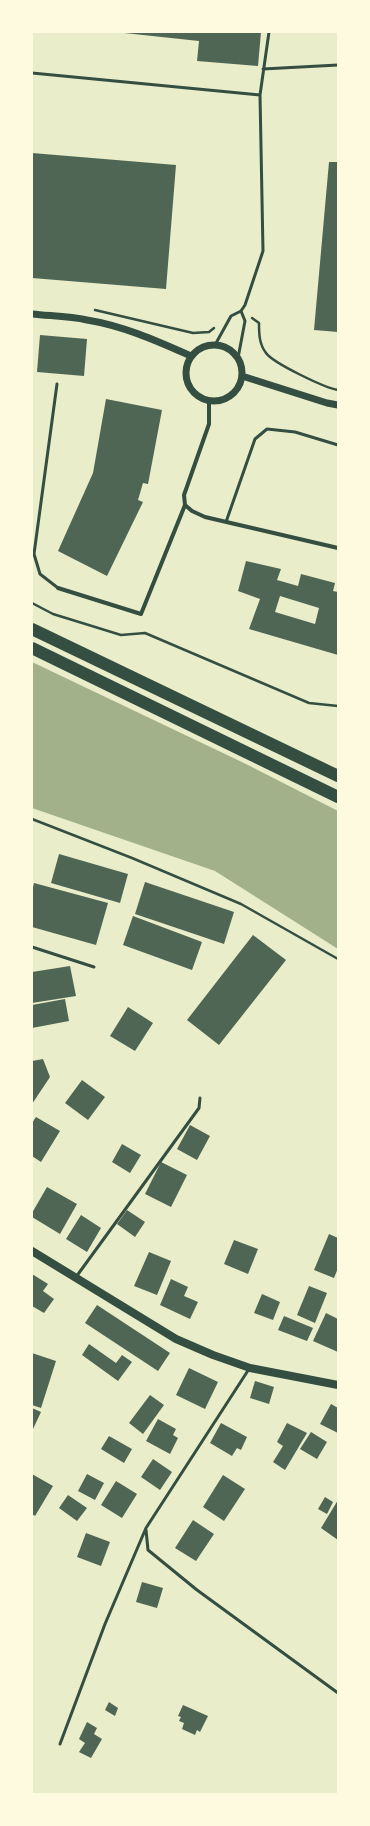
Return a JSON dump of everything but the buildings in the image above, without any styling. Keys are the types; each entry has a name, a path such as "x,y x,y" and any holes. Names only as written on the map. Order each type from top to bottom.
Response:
{"highway":[{"path":"32,629 338,776"},
{"path":"32,648 338,797"}],"main road":[{"path":"32,1252 176,1339 213,1355 250,1368 338,1385"}],"street":[{"path":"32,314 86,319 112,325 136,332 191,356"},
{"path":"215,345 232,351 238,358 242,376 234,392 227,397 218,400 209,400 198,396 190,388 186,378 186,367 191,356 202,348 215,345"},
{"path":"242,376 327,403 338,405"},
{"path":"58,588 141,614 185,505 184,495 209,424 209,400"},
{"path":"185,505 192,511 205,517 338,548"}],"lane":[{"path":"215,345 231,316 241,311 264,251 260,95 269,32"},
{"path":"263,69 338,65"},
{"path":"32,73 260,95"},
{"path":"238,358 245,321 244,315 241,311"},
{"path":"57,384 34,554 40,574 58,588"},
{"path":"226,522 255,440 267,429 295,432 338,444"},
{"path":"32,947 94,967"},
{"path":"75,1278 199,1108 200,1098"},
{"path":"60,1744 105,1624 146,1528 250,1368"},
{"path":"146,1528 148,1550 197,1590 338,1693"}],"path":[{"path":"93,310 193,333 209,332 217,326"},
{"path":"244,315 259,323 260,340 266,354 303,376 329,389 338,390"},
{"path":"32,604 53,614 121,635 145,633 309,703 338,706"},
{"path":"32,819 132,858 240,904 338,959"}],"shaded area":[{"path":"32,662 246,764 338,811 338,949 215,871 32,808"}]}
